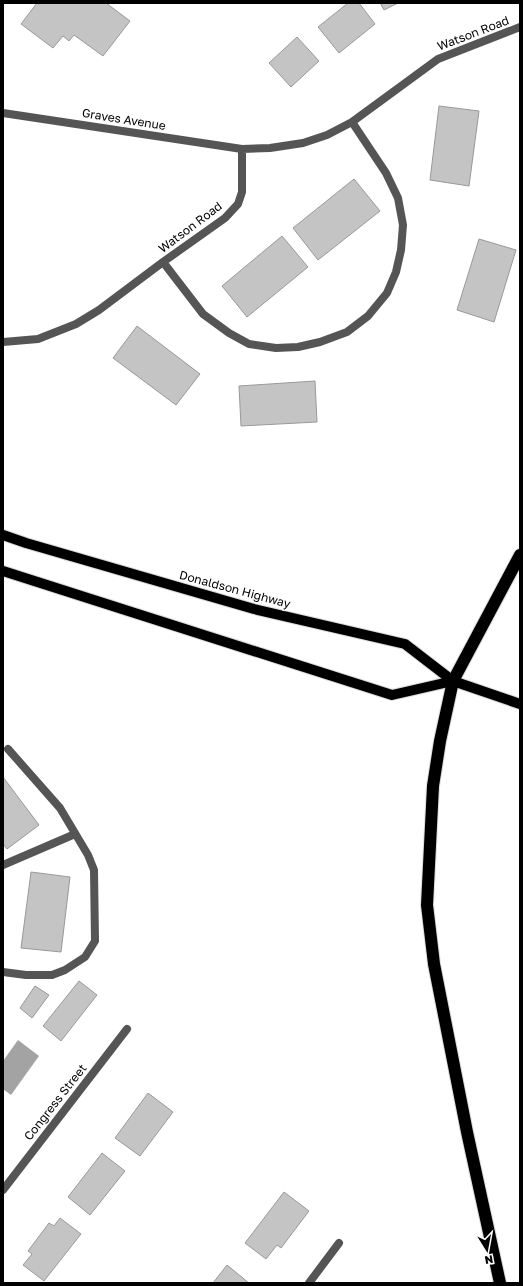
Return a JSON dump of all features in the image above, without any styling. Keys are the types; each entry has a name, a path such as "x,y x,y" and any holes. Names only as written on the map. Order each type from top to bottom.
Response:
{"highway":[{"path":"500,1283 467,1132 434,964 427,905 433,786 440,741 453,681 520,555"}],"main road":[{"name":"Donaldson Highway","path":"3,535 254,609 404,644 453,681 520,704"},
{"path":"3,571 392,695 453,681"}],"street":[{"name":"Watson Road","path":"3,342 38,338 76,324 99,310 225,218 238,204 242,192 242,149 270,148 303,143 327,135 352,122 438,59 520,27"},
{"name":"Graves Avenue","path":"3,113 242,149"},
{"path":"163,262 203,314 229,334 249,344 276,348 298,347 320,342 347,332 368,316 387,293 396,272 401,250 403,225 398,198 386,173 352,122"},
{"path":"3,972 26,975 52,975 65,970 85,957 95,940 94,870 88,855 60,808 8,749"},
{"path":"3,865 76,834"},
{"name":"Congress Street","path":"3,1190 127,1029"},
{"path":"309,1283 339,1244"}],"shaded area":[{"path":"18,1040 39,1056 11,1095 3,1089 3,1061"}],"building":[{"path":"37,3 106,3 130,21 103,56 74,35 69,41 63,36 53,48 21,24"},
{"path":"348,3 359,3 375,24 339,53 318,27"},
{"path":"380,3 398,3 384,10"},
{"path":"297,37 319,61 291,87 269,63"},
{"path":"439,106 479,111 469,186 430,180"},
{"path":"354,179 380,211 318,260 293,228"},
{"path":"282,236 308,267 247,317 222,286"},
{"path":"479,239 516,250 494,322 457,310"},
{"path":"137,326 200,374 176,405 113,358"},
{"path":"315,381 317,422 241,426 239,386"},
{"path":"3,777 39,825 7,849 3,844"},
{"path":"31,872 70,877 61,952 21,948"},
{"path":"79,981 97,995 61,1041 43,1026"},
{"path":"35,986 49,995 32,1018 20,1008"},
{"path":"148,1093 173,1112 140,1156 115,1138"},
{"path":"102,1153 125,1171 90,1215 68,1197"},
{"path":"284,1192 309,1211 281,1248 277,1245 266,1259 245,1243"},
{"path":"60,1218 81,1234 44,1281 23,1265 32,1254 28,1251 49,1223 54,1226"},
{"path":"227,1265 249,1283 213,1283"}]}
